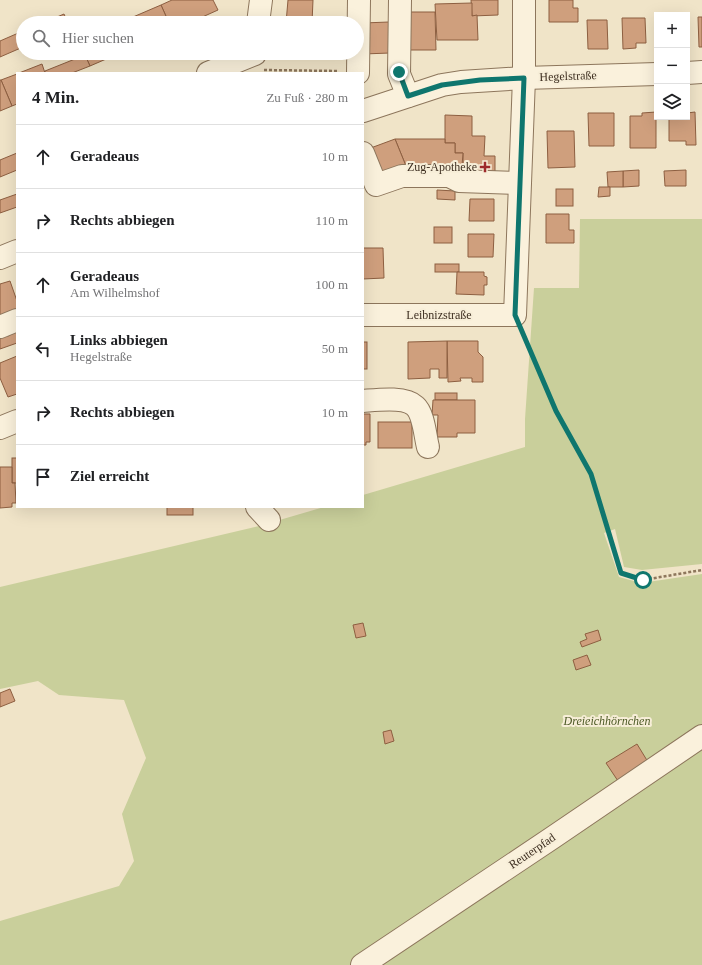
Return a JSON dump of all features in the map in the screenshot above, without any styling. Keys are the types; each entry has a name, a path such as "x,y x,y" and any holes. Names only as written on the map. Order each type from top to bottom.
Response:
{"street":[{"path":"259,16 261,0"},
{"path":"359,0 359,16"},
{"path":"400,0 399,74 408,96"},
{"path":"515,315 524,78 524,0"},
{"path":"212,72 255,60"},
{"path":"358,60 358,72"},
{"path":"690,73 702,72"},
{"name":"Hegelstraße","path":"365,106 408,96 442,85 476,80 654,74"},
{"path":"364,155 376,185 402,176 449,176 459,181 519,182"},
{"path":"0,258 16,251"},
{"name":"Leibnizstraße","path":"364,315 515,315"},
{"path":"0,327 16,320"},
{"path":"364,401 398,400 408,402 415,406 422,419 428,447"},
{"path":"0,428 16,421"},
{"name":"Reuterpfad","path":"362,965 702,736"}],"path":[{"path":"515,315 556,411 591,474 621,573 643,580 702,570"}],"green space":[{"name":"Dreieichhörnchen","path":"580,219 702,219 702,564 642,570 624,567 615,529 604,533 619,577 641,583 702,574 702,732 446,899 350,965 0,965 0,921 119,886 134,861 122,814 146,758 124,700 59,695 38,681 0,689 0,587 259,526 321,508 364,508 364,495 525,447 525,419 534,288 579,288"},
{"path":"702,745 702,965 371,965"}],"building":[{"path":"172,0 213,0 218,10 205,16 166,16 161,5"},
{"path":"288,0 313,0 312,16 287,16"},
{"path":"471,0 498,0 498,15 472,16"},
{"path":"549,0 573,0 573,8 578,8 578,22 549,22"},
{"path":"472,3 472,16 477,15 478,40 437,40 435,4"},
{"path":"161,5 166,16 135,16"},
{"path":"404,12 435,12 436,50 404,50"},
{"path":"698,17 702,17 702,47 699,47"},
{"path":"622,18 645,18 646,43 636,43 636,48 623,49"},
{"path":"587,20 607,20 608,49 588,49"},
{"path":"389,22 390,53 364,54 364,23"},
{"path":"16,34 16,50 0,57 0,41"},
{"path":"72,60 87,60 90,66 75,72 45,71"},
{"path":"87,60 104,60 90,66"},
{"path":"42,64 45,72 22,72"},
{"path":"16,74 16,104 12,106 1,80"},
{"path":"0,80 12,106 0,111"},
{"path":"654,112 654,120 656,120 656,148 630,148 630,116 642,116 642,113"},
{"path":"695,112 696,145 686,145 686,141 669,141 669,120 690,120 690,113"},
{"path":"588,113 614,113 614,146 589,146"},
{"path":"445,115 472,116 472,136 485,136 484,156 495,156 495,178 463,177 463,153 455,153 455,143 445,143"},
{"path":"547,131 574,131 575,167 548,168"},
{"path":"395,139 445,139 445,143 455,143 455,153 463,153 462,166 406,166"},
{"path":"395,139 406,166 379,177 368,149"},
{"path":"16,153 16,170 0,177 0,160"},
{"path":"639,170 639,186 623,187 623,171"},
{"path":"686,170 686,186 665,186 664,171"},
{"path":"623,171 623,187 608,187 607,172"},
{"path":"599,187 610,187 610,196 598,197"},
{"path":"556,189 573,189 573,206 556,206"},
{"path":"437,190 455,191 455,200 437,199"},
{"path":"16,194 16,207 0,213 0,200"},
{"path":"470,199 494,199 494,221 469,221"},
{"path":"546,214 569,214 569,230 574,230 574,243 546,243"},
{"path":"434,227 452,227 452,243 434,243"},
{"path":"468,234 494,234 493,257 468,257"},
{"path":"364,248 383,248 384,278 364,279"},
{"path":"435,264 459,264 459,272 435,272"},
{"path":"457,272 484,272 484,276 487,277 487,285 484,285 484,295 456,294"},
{"path":"10,281 16,298 16,311 0,318 0,284"},
{"path":"12,330 16,332 16,343 0,349 0,339 3,333 9,336"},
{"path":"447,341 478,341 478,352 483,357 483,382 472,382 472,378 460,378 461,381 448,382"},
{"path":"447,341 447,378 439,378 439,369 430,369 430,378 408,379 408,342"},
{"path":"364,342 367,342 367,369 364,369"},
{"path":"16,356 16,394 8,397 0,378 0,363"},
{"path":"435,393 457,393 457,400 435,400"},
{"path":"433,400 475,400 475,433 457,433 457,437 437,437 438,415 432,415"},
{"path":"364,414 370,414 370,442 366,442 366,445 364,445"},
{"path":"378,422 412,422 412,448 378,448"},
{"path":"12,458 16,458 16,483 12,483"},
{"path":"0,467 12,467 12,483 15,483 16,503 12,503 12,507 0,508"},
{"path":"167,508 193,508 193,515 167,515"},
{"path":"363,623 366,636 356,638 353,625"},
{"path":"598,630 601,640 582,647 580,642 587,639 585,634"},
{"path":"587,655 591,665 576,670 573,660"},
{"path":"10,689 15,701 0,707 0,693"},
{"path":"391,730 394,741 385,744 383,732"},
{"path":"637,744 648,762 618,781 606,763"}],"place":[{"name":"Zug-Apotheke","path":"485,167"}],"route":[{"path":"399,72 408,96 442,85 461,82 524,78 515,315 556,411 591,474 621,573 643,580"}]}
